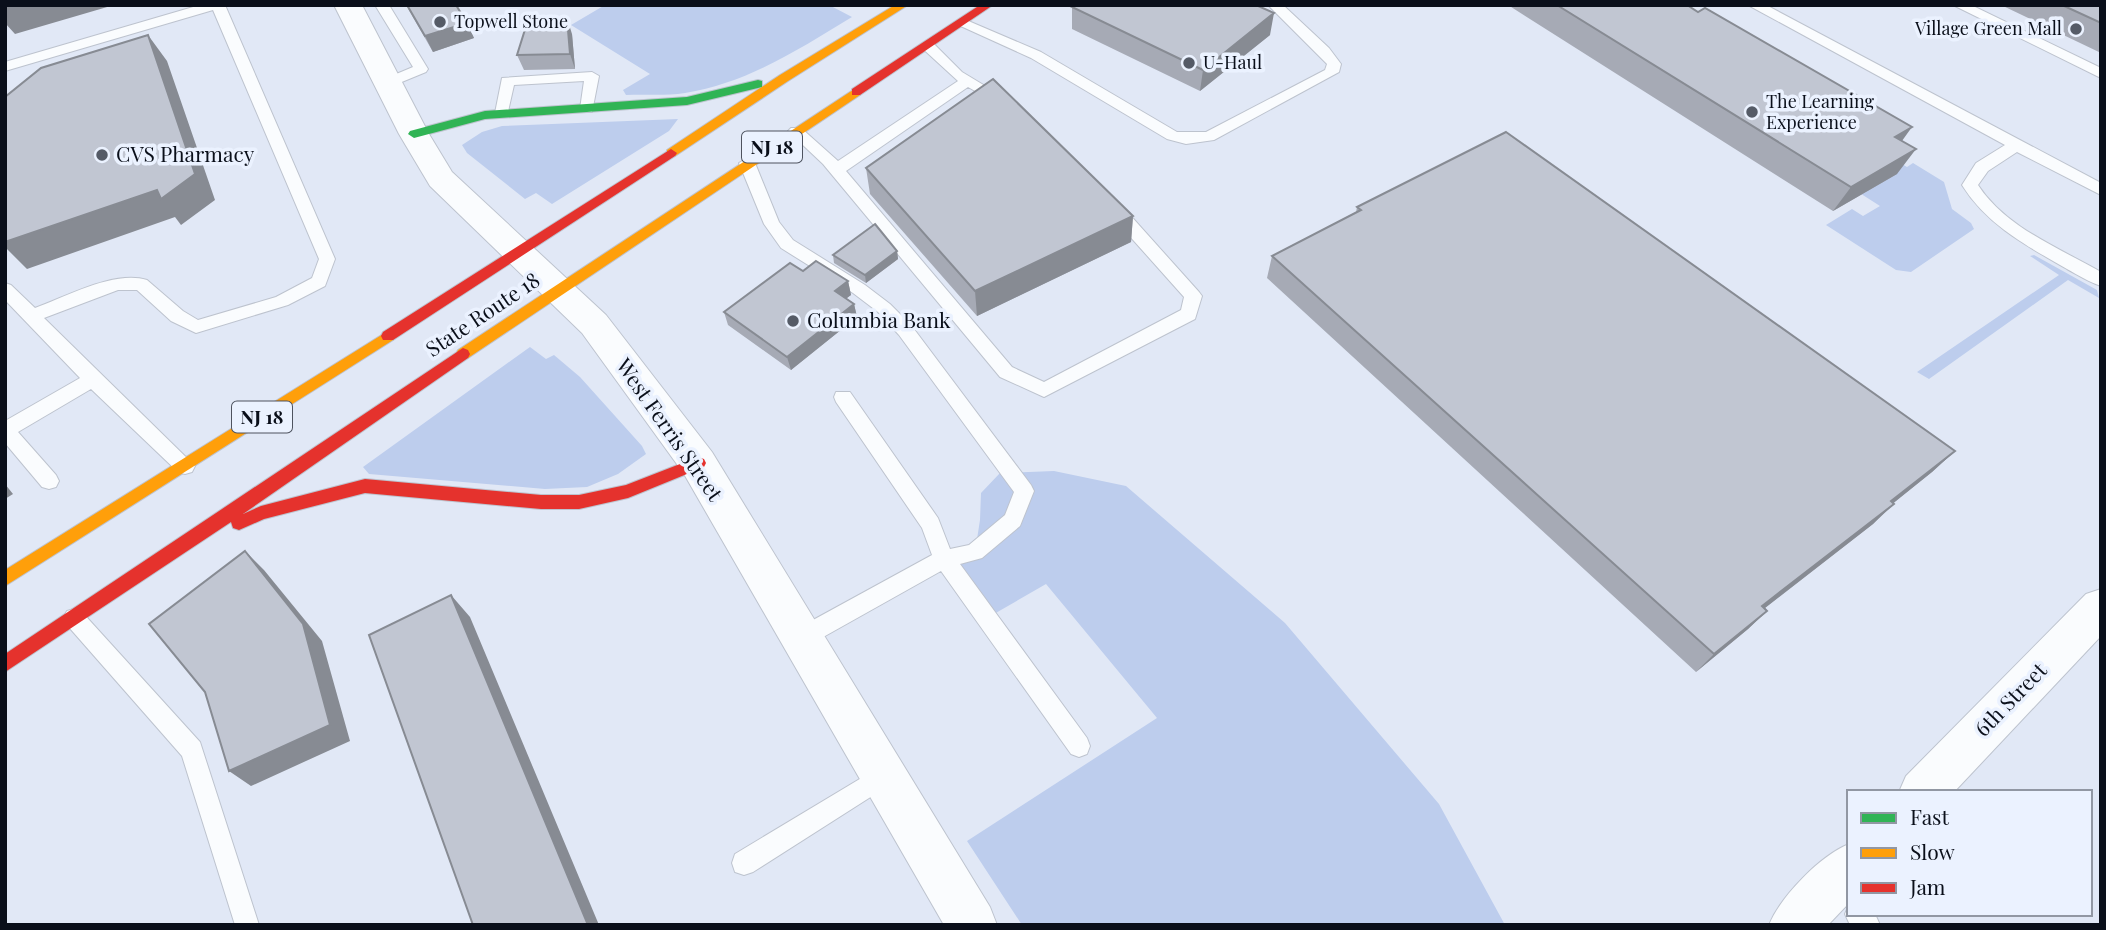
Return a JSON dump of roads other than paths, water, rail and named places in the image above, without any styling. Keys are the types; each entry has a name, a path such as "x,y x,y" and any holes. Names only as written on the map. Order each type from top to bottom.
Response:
{"highway":[{"name":"State Route 18","path":"5,579 518,254 784,78 903,5"},
{"name":"State Route 18","path":"5,664 185,545 558,289 988,5"},
{"path":"414,134 466,119 502,113 687,101 784,78"},
{"path":"185,545 261,513 365,486 541,502 579,502 628,491 698,463"}],"street":[{"name":"West Ferris Street","path":"348,5 414,134 441,179 594,324 698,463 972,925"},
{"name":"6th Street","path":"1924,790 2101,607"},
{"path":"1794,925 1846,894"}],"lane":[{"path":"5,68 45,62 217,5 327,259 319,282 282,301 196,327 177,316 141,284 117,284 30,317"},
{"path":"382,5 421,69 387,83"},
{"path":"961,23 1036,55 1172,136 1186,139 1209,137 1332,72 1334,65 1324,51 1275,5"},
{"path":"1755,5 2101,190"},
{"path":"1960,5 2101,74"},
{"path":"928,45 957,75 999,97 1018,116"},
{"path":"502,113 507,81 592,76 587,109"},
{"path":"836,170 968,81"},
{"path":"796,131 836,170 1006,372 1044,390 1189,314 1193,296 1105,200"},
{"path":"2017,145 1982,167 1970,185 1976,198 1995,216 2101,279"},
{"path":"747,163 772,223 787,244 884,308 905,330 1024,491 1013,520 975,552 944,559 801,638"},
{"path":"5,289 93,379 185,466"},
{"path":"50,481 5,430 93,379"},
{"path":"843,397 930,524 944,559 1079,746"},
{"path":"74,618 192,750 247,925"},
{"path":"744,863 883,775"}],"place":[{"name":"Topwell Stone","path":"440,22"},
{"name":"Village Green Mall","path":"2076,29"},
{"name":"U-Haul","path":"1189,63"},
{"name":"The Learning Experience","path":"1752,112"},
{"name":"CVS Pharmacy","path":"102,155"},
{"name":"Columbia Bank","path":"793,321"}]}
